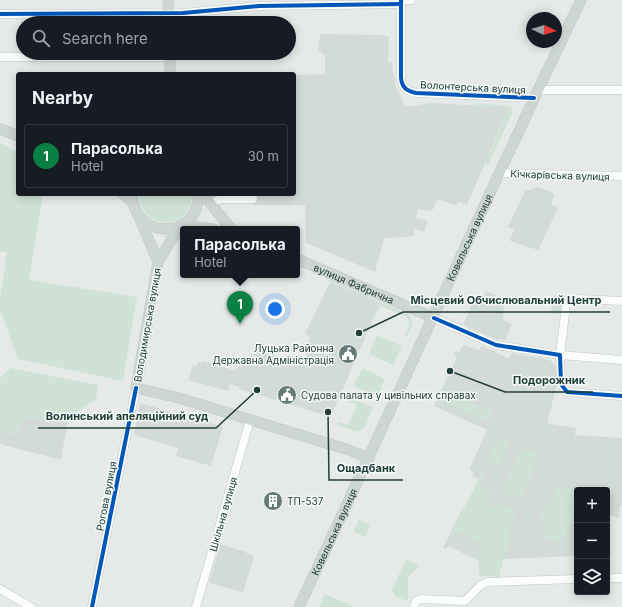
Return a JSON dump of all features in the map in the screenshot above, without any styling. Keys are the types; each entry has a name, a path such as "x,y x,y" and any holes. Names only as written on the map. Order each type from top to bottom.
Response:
{"main road":[{"path":"168,0 168,16"},
{"name":"Ковельська вулиця","path":"299,607 434,318 499,173 581,0"},
{"path":"170,60 170,72"},
{"path":"0,129 16,135"},
{"name":"Володимирська вулиця","path":"181,226 191,218 196,209 198,196"},
{"path":"205,196 229,226"},
{"name":"Володимирська вулиця","path":"132,199 158,262"},
{"path":"139,216 147,224 157,229 168,230 180,226"},
{"name":"Володимирська вулиця","path":"136,388 158,262 180,228"},
{"name":"вулиця Фабрична","path":"300,260 434,318"},
{"path":"136,388 179,398 346,449 369,458"}],"street":[{"path":"0,14 182,13 259,6 401,2 411,0"},
{"name":"Волонтерська вулиця","path":"401,2 401,78 405,89 416,92 536,94"},
{"path":"0,57 16,57"},
{"path":"536,94 622,90"},
{"name":"Кічкарівська вулиця","path":"499,173 622,176"},
{"path":"211,203 221,199 253,199"},
{"path":"622,301 579,299 566,304 560,355 561,384 566,392 622,396"},
{"path":"434,318 496,345 560,355 622,360"},
{"name":"Рогова вулиця","path":"92,607 136,388"},
{"name":"Шкільна вулиця","path":"196,607 250,420"},
{"path":"610,578 622,578"},
{"path":"414,607 416,601 422,599 465,601 481,585 488,582 574,579"},
{"path":"0,589 31,607"}],"shaded area":[{"path":"320,34 384,35 389,37 388,62 392,62 395,84 404,105 407,107 430,103 509,107 467,205 458,202 456,206 438,199 432,211 418,209 416,218 428,221 424,232 415,229 414,235 407,237 384,238 375,272 306,243 305,205 254,205 253,196 296,196 296,75 325,74 325,56 318,50"},
{"path":"539,187 555,194 551,204 558,208 538,250 510,241 514,230 508,227 525,191"},
{"path":"330,282 380,303 332,414 325,417 324,415 289,404 288,398 278,395 276,400 239,389 239,387 230,384 228,391 188,380 193,365 197,366 198,362 202,363 203,361 234,370 251,357 256,350 308,365 311,359 305,356 307,352 304,351 310,337 305,334"},
{"path":"486,291 504,299 503,320 512,324 505,340 497,339 463,325 471,306 467,304 469,301 479,305"},
{"path":"553,296 564,297 562,314 551,313"},
{"path":"463,345 479,350 481,346 509,359 511,353 550,360 559,370 559,377 547,423 576,428 575,435 622,438 622,506 620,506 619,518 610,516 610,487 574,487 574,556 503,559 499,577 486,575 482,576 479,575 479,561 448,546 446,549 443,548 462,509 465,510 479,479 472,476 474,472 469,470 487,430 434,406 457,357 454,353 456,351 459,352"},
{"path":"140,403 223,427 211,466 176,456 178,448 134,435"},
{"path":"23,418 68,418 61,460 0,444 0,431 17,434"},
{"path":"220,544 243,551 254,557 243,592 209,583"}],"green space":[{"path":"475,103 510,106 513,111 488,165 485,164 509,108 474,105"},
{"path":"0,143 16,151 16,196 43,196 29,280 137,297 123,381 18,359 0,310 0,298 7,253 0,251"},
{"path":"139,196 192,196 190,206 184,215 176,221 156,221 148,216 142,207"},
{"path":"328,279 408,314 412,322 407,336 405,335 410,324 407,317 381,306 372,322 380,303 326,280"},
{"path":"377,335 402,346 393,365 369,354"},
{"path":"11,368 98,385 96,399 68,418 23,418 17,434 0,431 0,378"},
{"path":"363,368 385,379 378,396 355,387 354,383"},
{"path":"442,389 490,411 493,413 493,419 488,421 443,401 446,394 441,392"},
{"path":"349,397 373,407 365,427 358,432 337,425 340,422 348,425 357,405 348,401"},
{"path":"502,439 507,441 509,445 498,469 487,463 496,443"},
{"path":"526,449 540,454 521,499 502,492 520,451"},
{"path":"485,467 488,468 479,487 489,492 500,474 487,505 493,508 495,502 516,511 508,530 509,538 506,559 503,559 499,577 479,575 480,561 476,559 478,556 482,557 484,554 480,551 483,544 454,531 452,536 450,535"},
{"path":"558,487 574,489 574,512 571,525 564,537 559,540 547,540 541,515 542,507 551,500"},
{"path":"359,520 370,525 365,537 353,531"},
{"path":"406,559 419,565 408,578 408,601 396,597 392,590"},
{"path":"325,594 354,607 319,607"}],"cycle path":[{"path":"401,0 401,78 402,84 410,91 416,93 534,98"},
{"path":"0,14 183,13 259,6 401,4"},
{"path":"434,318 496,345 560,355 561,384 567,392 622,396"},
{"path":"92,607 136,388"}],"place":[{"name":"Парасолька","path":"240,324"},
{"name":"Місцевий Обчислювальний Центр","path":"359,333"},
{"name":"Луцька Районна Державна Адміністрація","path":"348,354"},
{"name":"Подорожник","path":"450,371"},
{"name":"Волинський апеляційний суд","path":"257,390"},
{"name":"Судова палата у цивільних справах","path":"287,395"},
{"name":"Ощадбанк","path":"328,412"},
{"name":"ТП-537","path":"273,501"}]}
